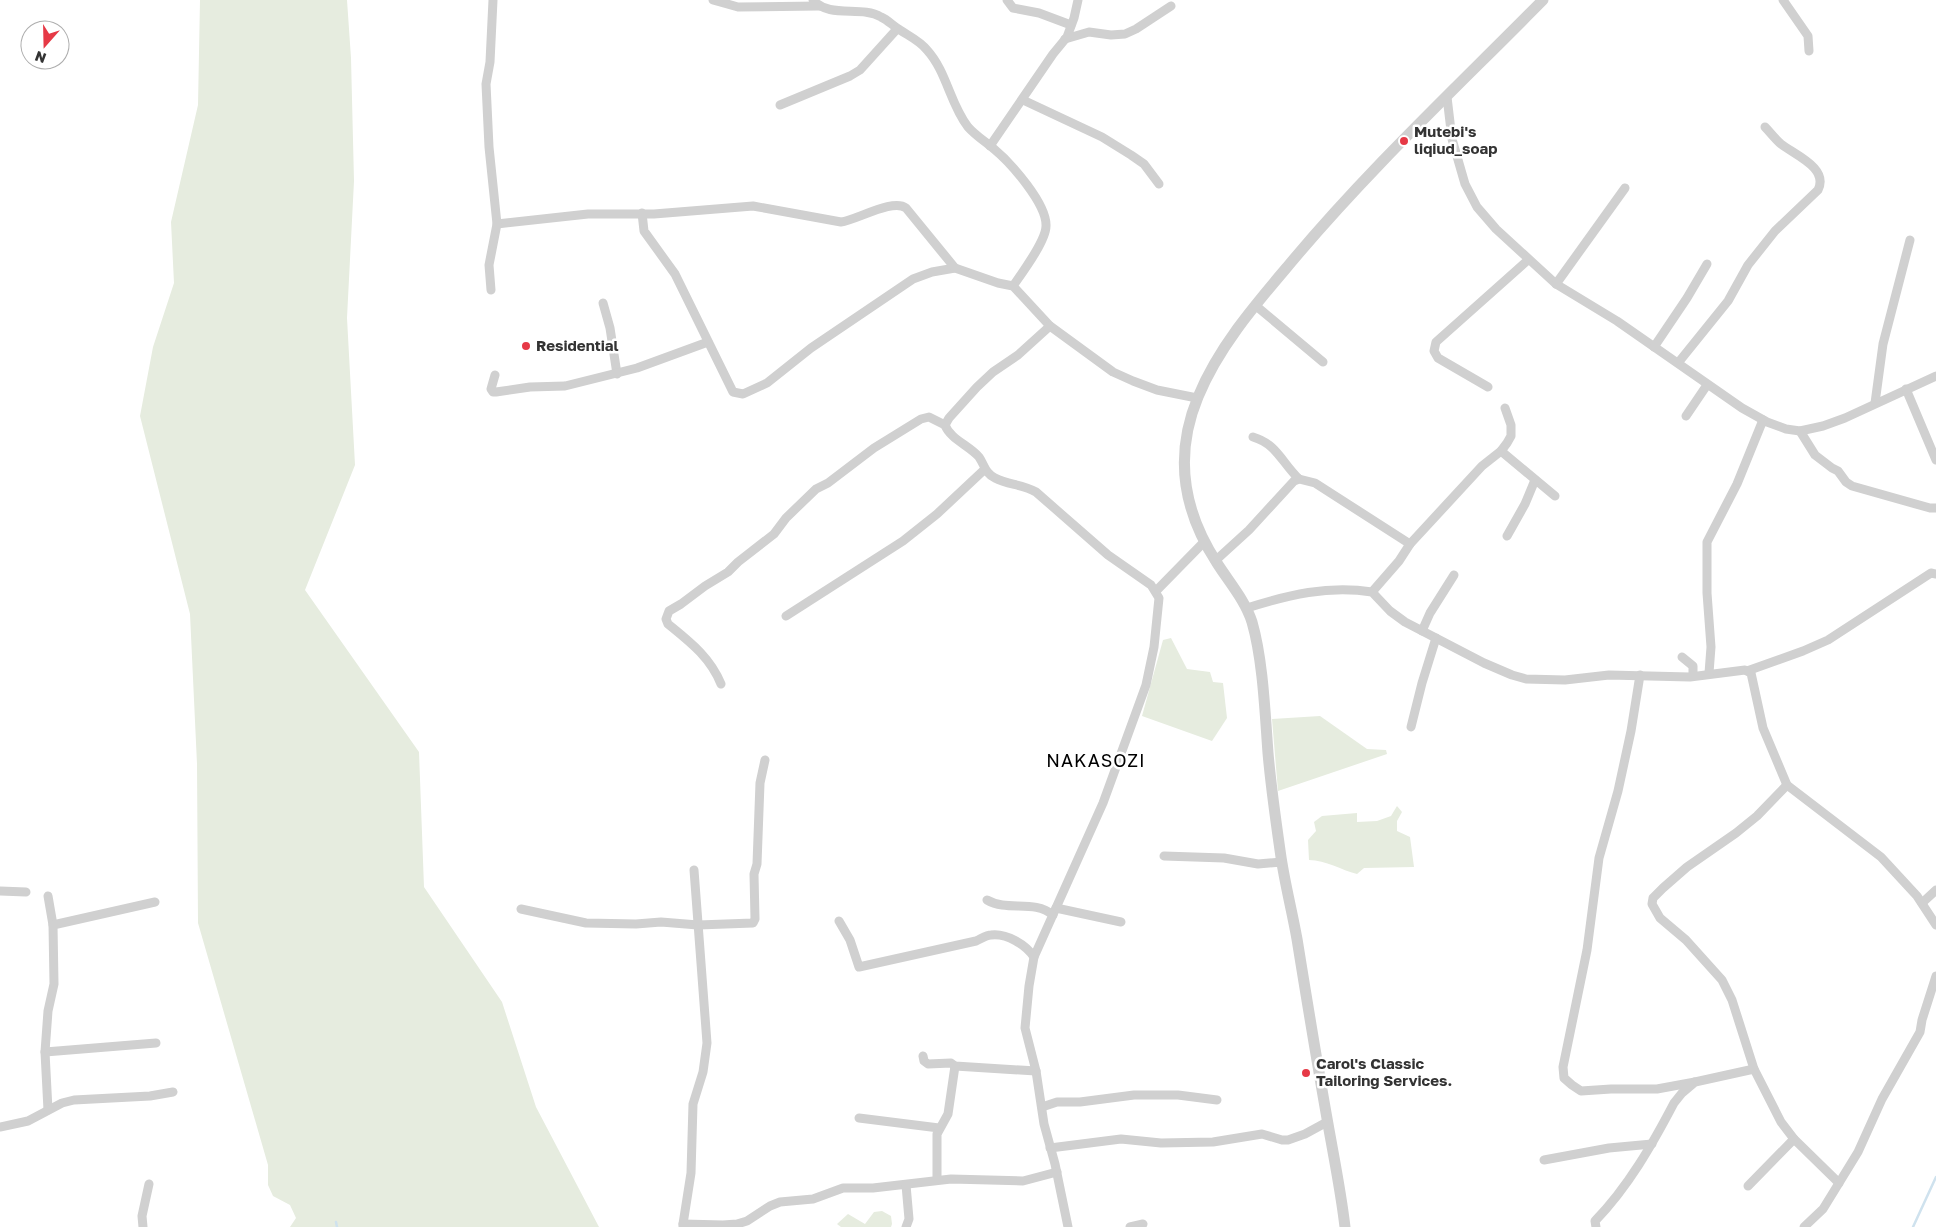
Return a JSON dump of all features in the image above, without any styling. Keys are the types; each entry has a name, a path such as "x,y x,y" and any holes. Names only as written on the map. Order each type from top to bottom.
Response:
{"street":[{"path":"490,290 489,266 497,224 492,188 486,84 490,62 493,0"},
{"path":"713,0 738,8 816,3 829,9 871,13 881,16 916,40 927,50 941,70 969,128 1018,173 1039,202 1045,216 1046,228 1042,238 1013,286"},
{"path":"1007,0 1013,8 1039,13 1071,25"},
{"path":"990,146 1065,39 1078,0"},
{"path":"1345,1227 1282,862 1269,772 1258,650 1247,608 1204,542 1188,501 1184,471 1190,420 1218,356 1255,305 1318,230 1373,171 1543,0"},
{"path":"1783,0 1808,36 1810,51"},
{"path":"1065,39 1089,32 1110,35 1125,34 1136,30 1171,6"},
{"path":"780,105 860,70 897,28"},
{"path":"1447,97 1452,139 1465,184 1477,207 1483,214 1528,260 1556,284 1762,420 1786,429 1800,431 1823,426 1936,376"},
{"path":"1023,100 1102,137 1131,155 1144,164 1158,184"},
{"path":"1678,363 1728,301 1748,265 1775,231 1818,190 1822,183 1820,176 1810,164 1780,143 1765,127"},
{"path":"1556,284 1625,188"},
{"path":"497,224 588,214 711,210 753,206 841,222 900,205 906,208 955,268"},
{"path":"642,213 647,235 675,274 733,392 744,394 767,383 818,343 913,279 932,272 955,268 998,283 1013,286 1050,326 1113,372 1133,382 1157,390 1198,398"},
{"path":"1875,403 1883,344 1910,240"},
{"path":"1488,387 1438,358 1434,351 1436,342 1528,260"},
{"path":"1654,347 1707,264"},
{"path":"603,303 610,328 617,374"},
{"path":"1255,305 1323,362"},
{"path":"945,425 948,418 977,387 993,372 1018,355 1050,326"},
{"path":"495,375 491,389 493,392 530,387 565,386 637,368 708,342"},
{"path":"1686,416 1707,385"},
{"path":"1906,389 1936,460"},
{"path":"1372,592 1399,561 1410,544 1482,466 1501,451 1511,436 1511,426 1505,408"},
{"path":"721,684 708,661 696,647 668,624 666,619 669,611 728,572 774,534 786,518 816,489 828,484 874,448 921,419 929,418 945,425 949,431 978,457 987,473 997,480 1026,486 1036,492 1108,555 1151,585 1156,591 1159,598 1155,638 1146,685 1103,803 1034,957 1025,1022 1068,1227"},
{"path":"1709,673 1711,647 1707,542 1737,484 1762,420"},
{"path":"1800,431 1815,455 1838,471 1846,482 1852,486 1930,508 1936,508"},
{"path":"1253,437 1261,439 1277,450 1286,467 1299,479 1315,483 1410,544"},
{"path":"1501,451 1555,496"},
{"path":"786,616 903,541 937,514 984,469"},
{"path":"1215,560 1248,530 1294,481 1299,479"},
{"path":"1507,536 1525,504 1535,480"},
{"path":"1156,591 1204,542"},
{"path":"1247,608 1296,594 1329,589 1372,592 1390,611 1405,622 1484,663 1526,679 1565,680 1609,675 1694,676 1709,673 1748,671 1803,651 1828,640 1889,599 1935,572"},
{"path":"1422,631 1430,613 1454,575"},
{"path":"1411,727 1436,638"},
{"path":"1682,657 1693,666 1694,676"},
{"path":"1748,671 1751,673 1754,683 1763,728 1787,785 1881,857 1922,903 1936,926"},
{"path":"1640,675 1631,731 1618,791 1599,858 1587,950 1563,1067 1564,1078 1581,1091 1657,1088 1754,1069"},
{"path":"521,909 586,923 670,922 698,925 753,923 755,919 754,874 760,783 765,760"},
{"path":"1787,785 1736,834 1687,867 1662,888 1653,898 1652,904 1660,918 1686,940 1722,980 1732,1000 1754,1069 1781,1122 1794,1139 1839,1183"},
{"path":"1164,856 1224,858 1258,864 1282,862"},
{"path":"694,870 706,1049 703,1072 693,1104 691,1172 683,1226 737,1224 747,1221 770,1206 780,1202 813,1199 843,1188 873,1188 966,1178 995,1182 1022,1181 1057,1172"},
{"path":"1922,903 1936,890"},
{"path":"0,891 26,892"},
{"path":"48,896 53,925 54,984 48,1011 45,1052 48,1110"},
{"path":"987,900 1002,906 1039,907 1121,922"},
{"path":"53,925 155,902"},
{"path":"839,921 850,940 859,967 976,941 990,934 1005,936 1028,948 1034,957"},
{"path":"1804,1227 1823,1209 1858,1152 1882,1099 1920,1032 1936,976"},
{"path":"45,1052 156,1043"},
{"path":"923,1056 924,1061 928,1064 951,1063 954,1066 1036,1072"},
{"path":"937,1180 936,1143 939,1128 948,1114 954,1066"},
{"path":"1596,1227 1595,1221 1618,1196 1652,1144 1674,1103 1695,1082"},
{"path":"0,1127 28,1121 62,1103 74,1100 150,1096 173,1092"},
{"path":"1042,1107 1057,1102 1080,1102 1134,1095 1178,1095 1217,1100"},
{"path":"859,1118 939,1128"},
{"path":"1050,1148 1121,1139 1161,1143 1213,1142 1262,1134 1288,1140 1305,1134 1327,1122"},
{"path":"1748,1186 1794,1139"},
{"path":"1544,1160 1609,1148 1652,1144"},
{"path":"143,1227 142,1216 149,1184"},
{"path":"906,1184 909,1219 906,1227"},
{"path":"1130,1227 1143,1224"}],"shaded area":[{"path":"200,0 347,0 351,58 354,181 347,318 355,465 305,590 419,752 424,887 502,1002 536,1107 599,1227 290,1227 296,1218 290,1205 273,1196 268,1185 268,1165 198,923 197,764 190,614 140,416 153,347 174,283 171,222 198,105"},
{"path":"1171,638 1187,669 1210,672 1213,682 1223,683 1227,718 1212,741 1142,716 1163,640"},
{"path":"1320,716 1367,749 1386,750 1387,754 1278,791 1272,719"},
{"path":"1397,806 1402,812 1397,821 1397,831 1410,837 1414,867 1364,868 1357,874 1327,863 1309,860 1308,840 1316,831 1314,822 1322,816 1357,813 1357,822 1377,821 1391,816"},
{"path":"882,1211 891,1216 891,1227 841,1227 837,1224 848,1214 865,1224 874,1212"}],"waterway":[{"path":"1913,1227 1936,1177"},
{"path":"336,1222 337,1227"}],"place":[{"name":"Mutebi's liqiud_soap","path":"1404,141"},
{"name":"Residential","path":"526,346"},
{"name":"Carol's Classic Tailoring Services.","path":"1306,1073"}],"district":[{"name":"NAKASOZI","path":"1096,761"}]}
